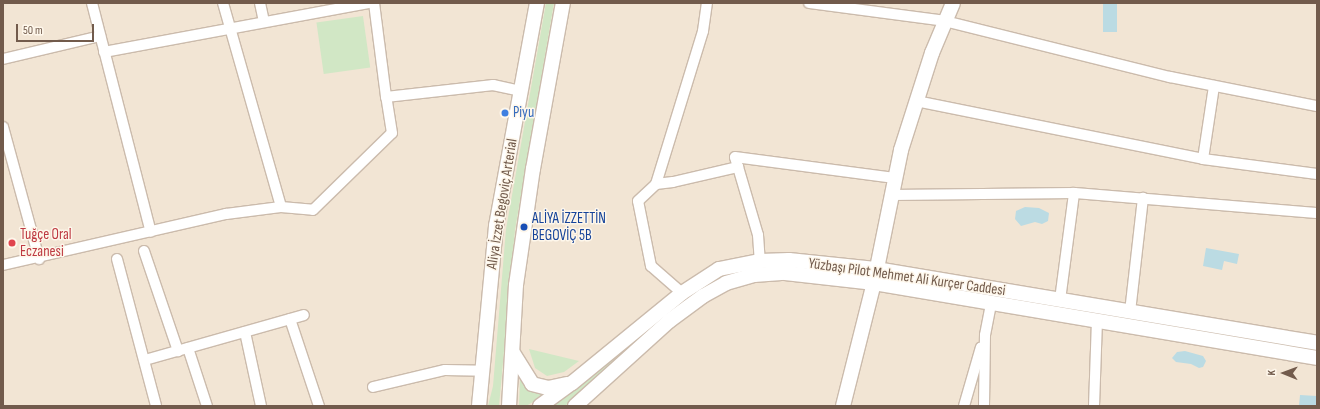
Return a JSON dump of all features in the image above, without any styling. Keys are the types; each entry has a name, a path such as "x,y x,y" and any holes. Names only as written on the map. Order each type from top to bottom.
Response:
{"main road":[{"name":"Aliya İzzet Begoviç Arterial","path":"479,406 484,371 496,226 537,3"},
{"name":"Aliya İzzet Begoviç Arterial","path":"509,406 516,285 532,176 563,3"},
{"path":"843,406 875,276 890,194 916,100 952,3"},
{"name":"Yüzbaşı Pilot Mehmet Ali Kurçer Caddesi","path":"540,406 572,383 682,293 719,269 760,261 789,260 875,276 991,303 1317,358"},
{"name":"Yüzbaşı Pilot Mehmet Ali Kurçer Caddesi","path":"575,406 669,321 726,283 754,275 786,274 875,276 1060,300 1317,343"},
{"path":"512,350 532,384 548,388 572,383"}],"street":[{"path":"92,3 151,232"},
{"path":"223,3 281,207"},
{"path":"260,3 264,22"},
{"path":"104,52 369,3"},
{"path":"3,265 39,259 226,214 281,207 312,210 392,133 374,3"},
{"path":"682,293 651,266 638,201 656,184 703,30 707,3"},
{"path":"809,3 945,21 1214,86 1317,106"},
{"path":"945,3 945,21"},
{"path":"3,59 100,36"},
{"path":"386,97 494,85 521,91"},
{"path":"1203,159 1214,86"},
{"path":"916,100 1203,159 1317,174"},
{"path":"3,127 39,259"},
{"path":"760,261 758,235 736,157 895,178"},
{"path":"656,184 674,182 738,166"},
{"path":"890,194 1074,193 1317,213"},
{"path":"1060,300 1074,193"},
{"path":"1130,312 1143,198"},
{"path":"144,251 178,351"},
{"path":"117,259 156,406"},
{"path":"964,406 985,335 991,303"},
{"path":"145,360 304,315"},
{"path":"290,319 318,406"},
{"path":"1094,406 1097,321"},
{"path":"245,332 261,406"},
{"path":"984,406 985,335"},
{"path":"188,348 207,406"},
{"path":"373,387 445,370 484,371"}],"shaded area":[{"path":"3,3 1317,3 1317,406 3,406"}],"green space":[{"path":"546,3 554,3 515,230 499,406 488,406 493,386 506,229"},
{"path":"363,16 370,67 324,74 316,23"},
{"path":"769,268 651,328 565,406 552,406 701,286 728,273"},
{"path":"529,349 579,361 564,372 547,376 535,368"},
{"path":"520,380 533,390 547,394 526,406 519,406"}],"water":[{"path":"1103,3 1117,3 1117,32 1103,32"},
{"path":"1025,207 1039,208 1049,213 1048,221 1042,224 1035,222 1021,226 1015,219 1016,211"},
{"path":"1206,248 1239,254 1237,264 1224,261 1222,270 1203,266"},
{"path":"1185,351 1203,356 1206,361 1203,367 1199,368 1191,364 1176,362 1172,358 1177,352"},
{"path":"1300,395 1317,396 1317,406 1299,406"}],"place":[{"name":"Piyu","path":"505,113"},
{"name":"ALİYA İZZETTİN BEGOVİÇ 5B","path":"524,227"},
{"name":"Tuğçe Oral Eczanesi","path":"12,243"}]}
